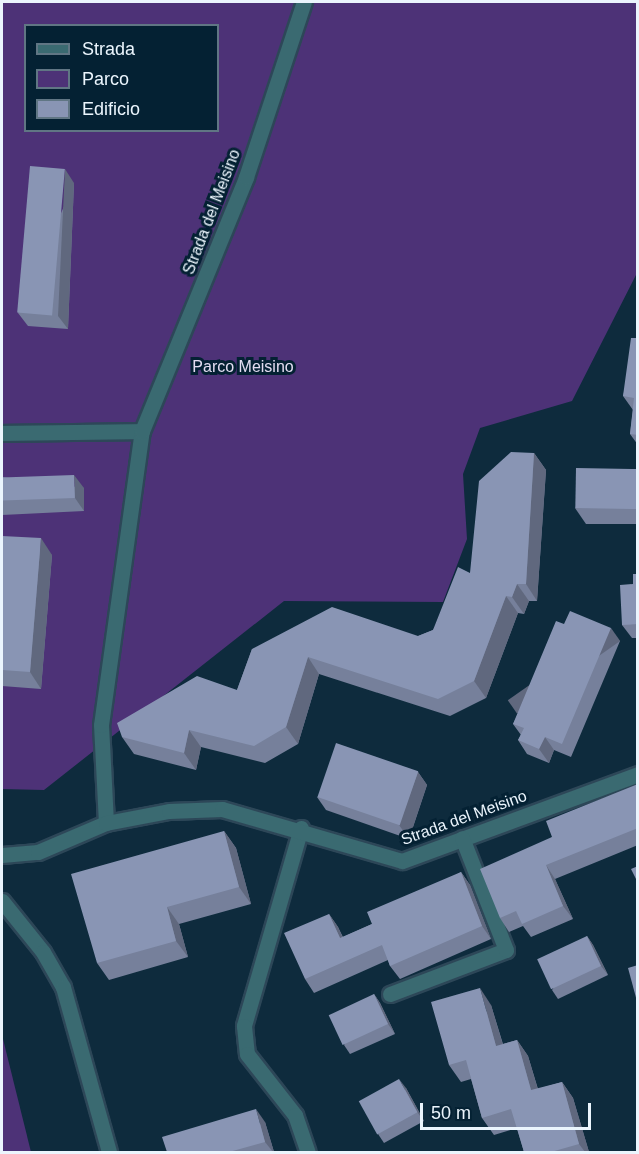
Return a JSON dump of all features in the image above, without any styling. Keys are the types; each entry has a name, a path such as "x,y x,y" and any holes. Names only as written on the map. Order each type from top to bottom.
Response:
{"street":[{"name":"Strada del Meisino","path":"106,823 101,725 142,431 246,177 304,2"},
{"path":"2,433 142,431"},
{"name":"Strada del Meisino","path":"2,855 38,852 106,823 169,811 222,809 301,828 402,861 638,774"},
{"path":"301,828 244,1026 247,1054 295,1115 308,1152"},
{"path":"390,994 506,950 462,838"},
{"path":"2,901 43,952 63,987 109,1152"}],"green space":[{"name":"Parco Meisino","path":"2,2 637,2 637,273 572,401 480,428 463,474 467,539 443,602 284,601 44,790 2,789"},
{"path":"2,1035 31,1152 2,1152"}],"building":[{"path":"30,166 65,169 52,315 17,312"},
{"path":"631,338 638,338 638,435 630,434 634,398 623,396"},
{"path":"511,452 534,453 526,584 517,584 512,597 506,596 474,681 438,699 308,657 286,727 254,746 189,730 184,753 122,737 117,723 197,676 237,690 252,649 332,607 418,636 433,630 458,567 470,573 479,481"},
{"path":"576,468 637,469 636,509 575,508"},
{"path":"74,475 75,498 3,500 2,478"},
{"path":"2,536 41,538 30,672 2,670"},
{"path":"633,574 638,574 638,624 622,625 620,585 633,584"},
{"path":"570,611 611,628 562,744 545,737 539,749 518,740 524,728 513,724 556,621 564,624"},
{"path":"336,743 418,771 400,825 317,797"},
{"path":"638,784 638,828 546,865 563,906 522,924 516,911 500,918 480,869 552,837 546,821"},
{"path":"224,831 239,887 167,907 176,941 97,963 71,874"},
{"path":"638,866 638,883 631,869"},
{"path":"461,872 482,926 390,966 382,945 305,979 284,933 329,914 340,938 372,924 367,912"},
{"path":"587,936 601,966 551,989 537,959"},
{"path":"638,965 638,1005 628,968"},
{"path":"480,988 496,1046 517,1040 531,1090 562,1082 579,1144 551,1152 524,1152 511,1109 482,1118 466,1060 449,1065 431,1002"},
{"path":"374,994 388,1024 343,1045 329,1015"},
{"path":"399,1079 417,1112 377,1135 359,1101"},
{"path":"256,1109 265,1142 229,1152 167,1152 162,1137"}]}
